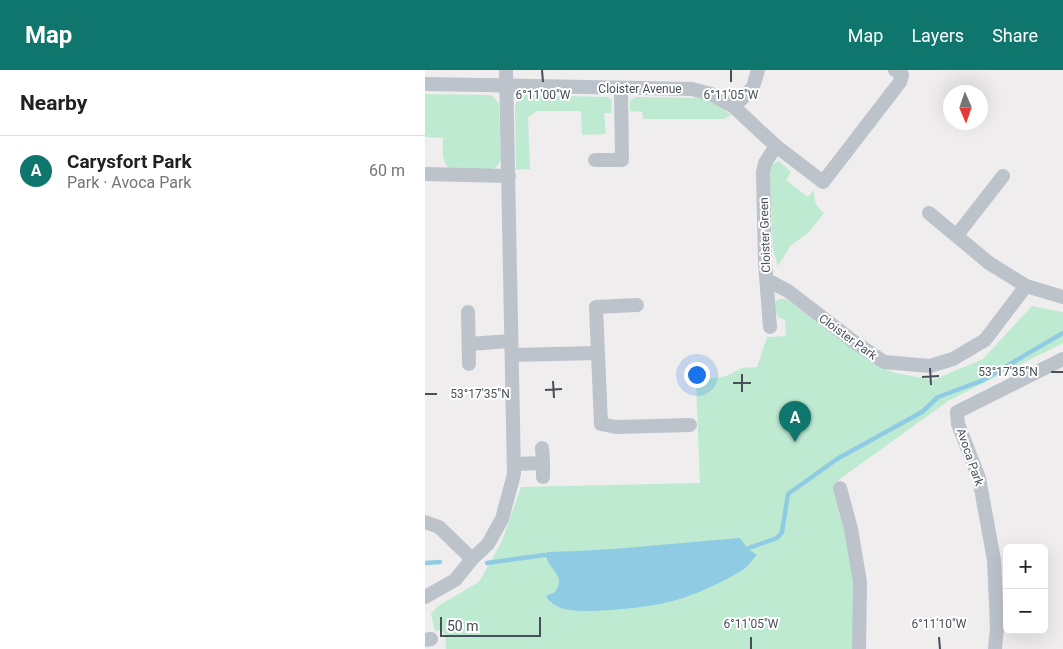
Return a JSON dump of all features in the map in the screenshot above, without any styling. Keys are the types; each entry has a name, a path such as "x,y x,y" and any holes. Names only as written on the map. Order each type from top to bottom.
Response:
{"street":[{"path":"425,597 455,580 472,559 488,544 502,519 514,474 506,70"},
{"path":"734,106 753,87 757,70"},
{"path":"776,146 823,182 900,82 901,75 895,70"},
{"name":"Cloister Avenue","path":"425,84 692,89 711,94 734,106 776,146"},
{"path":"595,160 621,160 621,89"},
{"name":"Cloister Green","path":"770,327 763,172 765,163 776,146"},
{"path":"425,174 509,176"},
{"path":"957,235 1003,176"},
{"path":"929,214 989,263 1025,286 1063,297"},
{"name":"Cloister Park","path":"767,280 788,291 853,342 884,362 930,366 953,359 985,340 1025,286"},
{"path":"637,305 595,307 601,424 616,427 690,425"},
{"path":"467,312 469,364"},
{"path":"469,344 511,341"},
{"path":"511,355 597,353"},
{"name":"Avoca Park","path":"995,649 997,628 994,560 979,478 958,424 957,412 1063,359"},
{"path":"514,464 543,470 543,448"},
{"path":"840,488 851,529 860,582 859,649"},
{"path":"425,522 439,527 472,559"}],"green space":[{"path":"425,94 489,95 494,97 499,104 501,159 498,165 493,169 450,169 444,159 443,138 425,137"},
{"path":"526,95 606,97 612,100 611,113 604,113 606,134 582,135 581,111 537,111 528,117 530,169 516,170 515,107 517,100"},
{"path":"636,97 704,98 731,115 724,119 643,119 642,112 630,111 630,100"},
{"path":"779,161 791,172 786,180 808,197 814,190 816,203 824,213 808,233 791,245 778,266 773,250 770,168"},
{"path":"779,299 785,299 790,302 877,366 896,373 933,380 983,359 1032,306 1063,312 1063,343 948,401 833,484 849,548 853,573 852,649 446,649 445,635 441,630 435,631 431,614 438,606 479,582 502,541 521,487 700,483 696,381 726,376 742,368 757,367 767,337 786,336 785,320 778,317 775,312 775,302"}],"water":[{"path":"740,538 748,549 757,555 745,568 714,585 673,601 627,609 581,611 559,607 546,596 555,592 559,586 558,576 547,558 547,552"}],"waterway":[{"path":"743,550 777,538 782,532 788,494 837,459 922,412 938,397 981,381 1063,333"},
{"path":"487,563 545,555 550,557"},
{"path":"425,563 440,562"}],"place":[{"name":"Carysfort Park","path":"795,442"}]}
